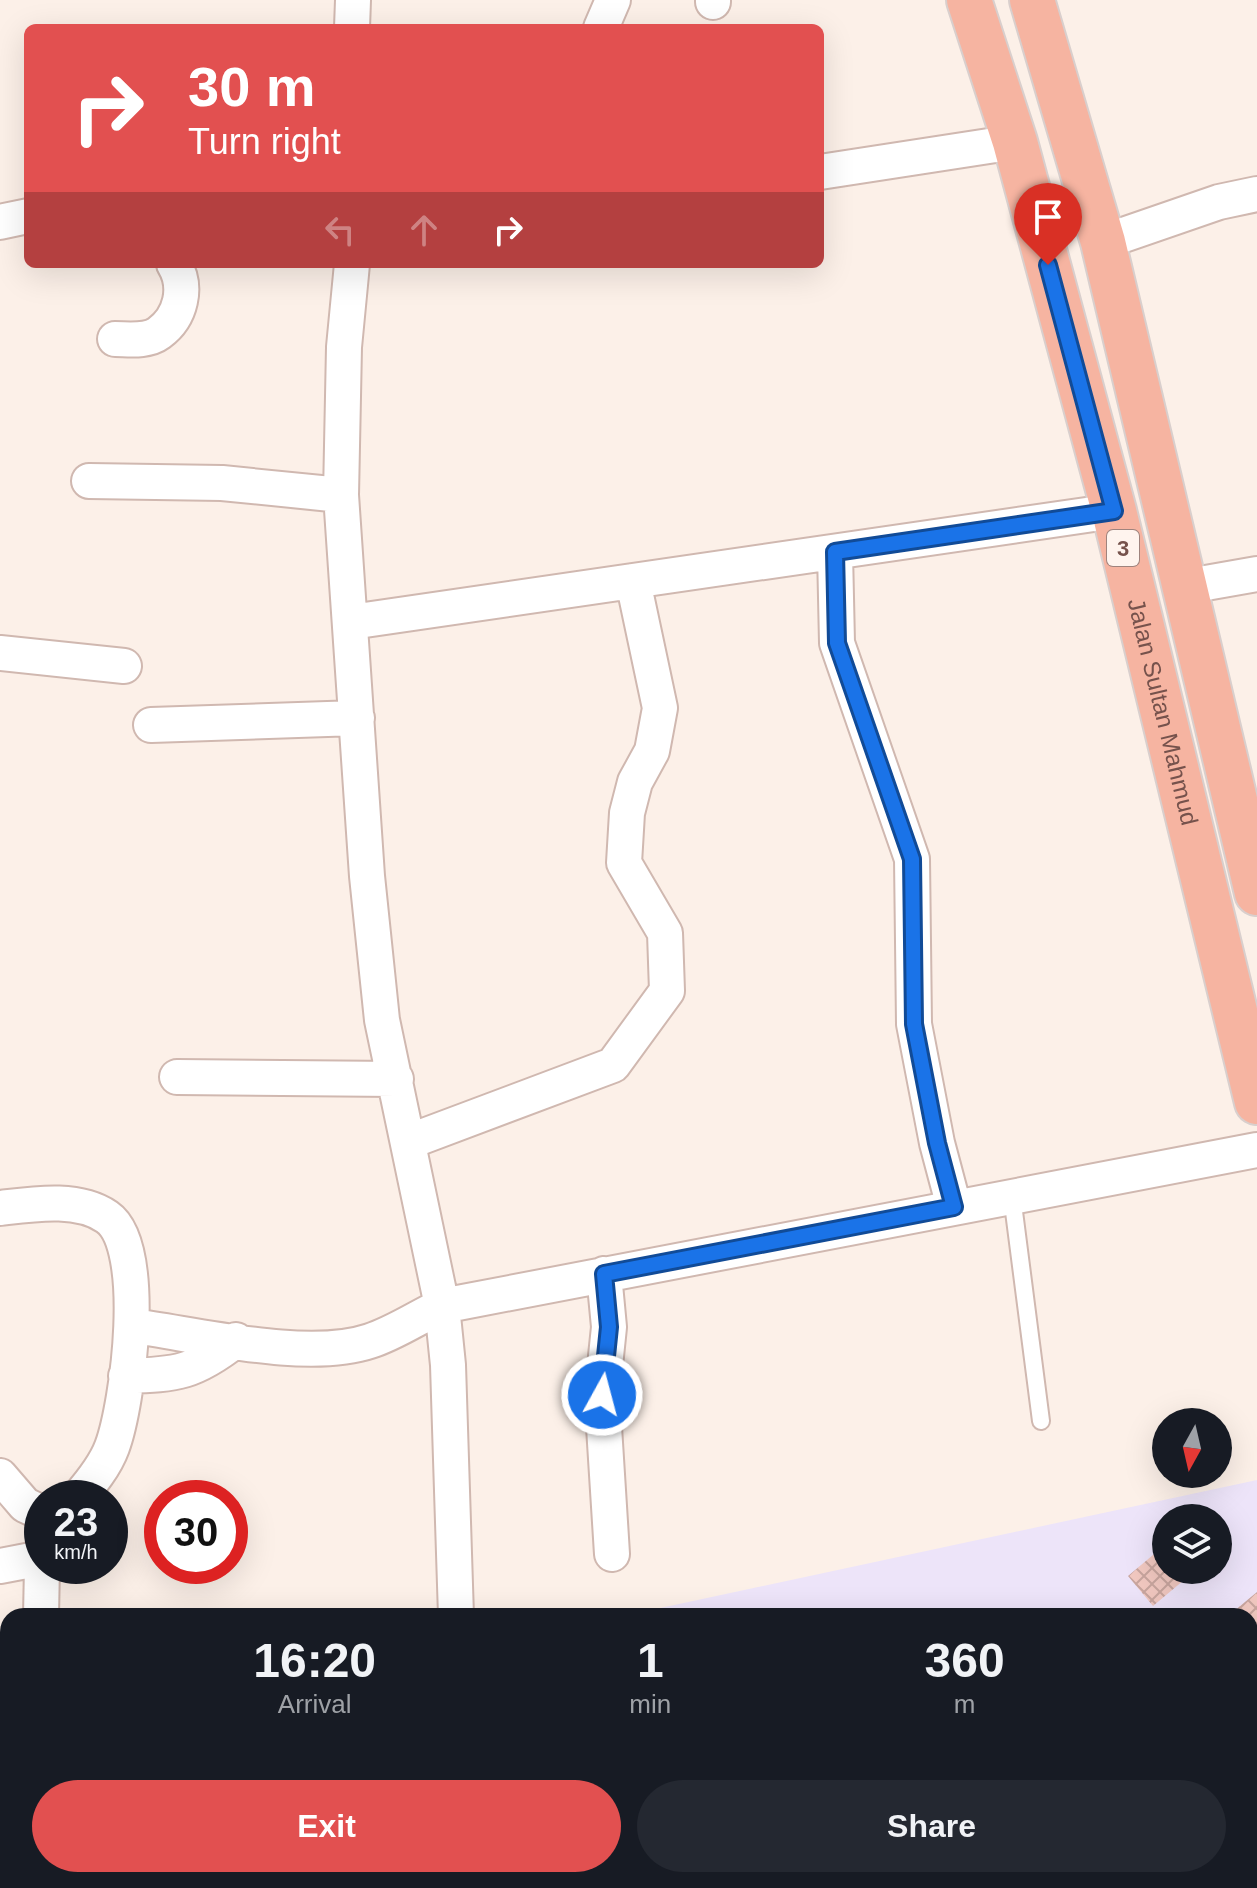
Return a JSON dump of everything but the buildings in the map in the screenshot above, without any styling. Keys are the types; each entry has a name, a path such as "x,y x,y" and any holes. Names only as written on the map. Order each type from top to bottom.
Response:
{"highway":[{"name":"Jalan Sultan Mahmud","path":"969,0 1015,142 1114,511 1257,1102"},
{"name":"Jalan Sultan Mahmud","path":"1032,0 1103,242 1257,893"}],"street":[{"path":"352,24 353,0"},
{"path":"603,24 613,0"},
{"path":"824,171 1015,142"},
{"path":"1103,242 1219,202 1257,194"},
{"path":"0,222 24,217"},
{"path":"115,339 143,339 159,334 178,311 182,289 175,268"},
{"path":"352,268 344,347 341,495 367,876 382,1020 442,1306 448,1365 456,1608"},
{"path":"89,481 130,479 222,483 341,495"},
{"path":"351,622 1114,511"},
{"path":"835,552 837,643 912,859 914,1024 937,1143 954,1207"},
{"path":"1183,587 1257,574"},
{"path":"408,1142 613,1065 667,991 669,966 665,933 624,863 627,813 635,782 652,751 660,708 633,581"},
{"path":"0,653 124,666"},
{"path":"151,725 357,718"},
{"path":"177,1077 396,1079"},
{"path":"133,1326 311,1349 347,1347 390,1334 442,1306 1257,1150"},
{"path":"0,1208 64,1203 105,1215 113,1222 127,1248 133,1326 126,1376 111,1448 90,1480"},
{"path":"604,1274 609,1327 602,1395 612,1554"},
{"path":"126,1376 181,1374 211,1359 236,1340"},
{"path":"0,1476 24,1504"},
{"path":"0,1566 24,1561"},
{"path":"41,1608 42,1584"}],"lane":[{"path":"1012,1196 1041,1421"}],"shaded area":[{"path":"1257,1480 1257,1608 660,1608 1220,1488 1232,1488 1232,1485"}],"route":[{"path":"602,1395 609,1327 604,1274 954,1207 937,1143 914,1024 912,859 837,643 835,552 1114,511 1048,265"}]}
